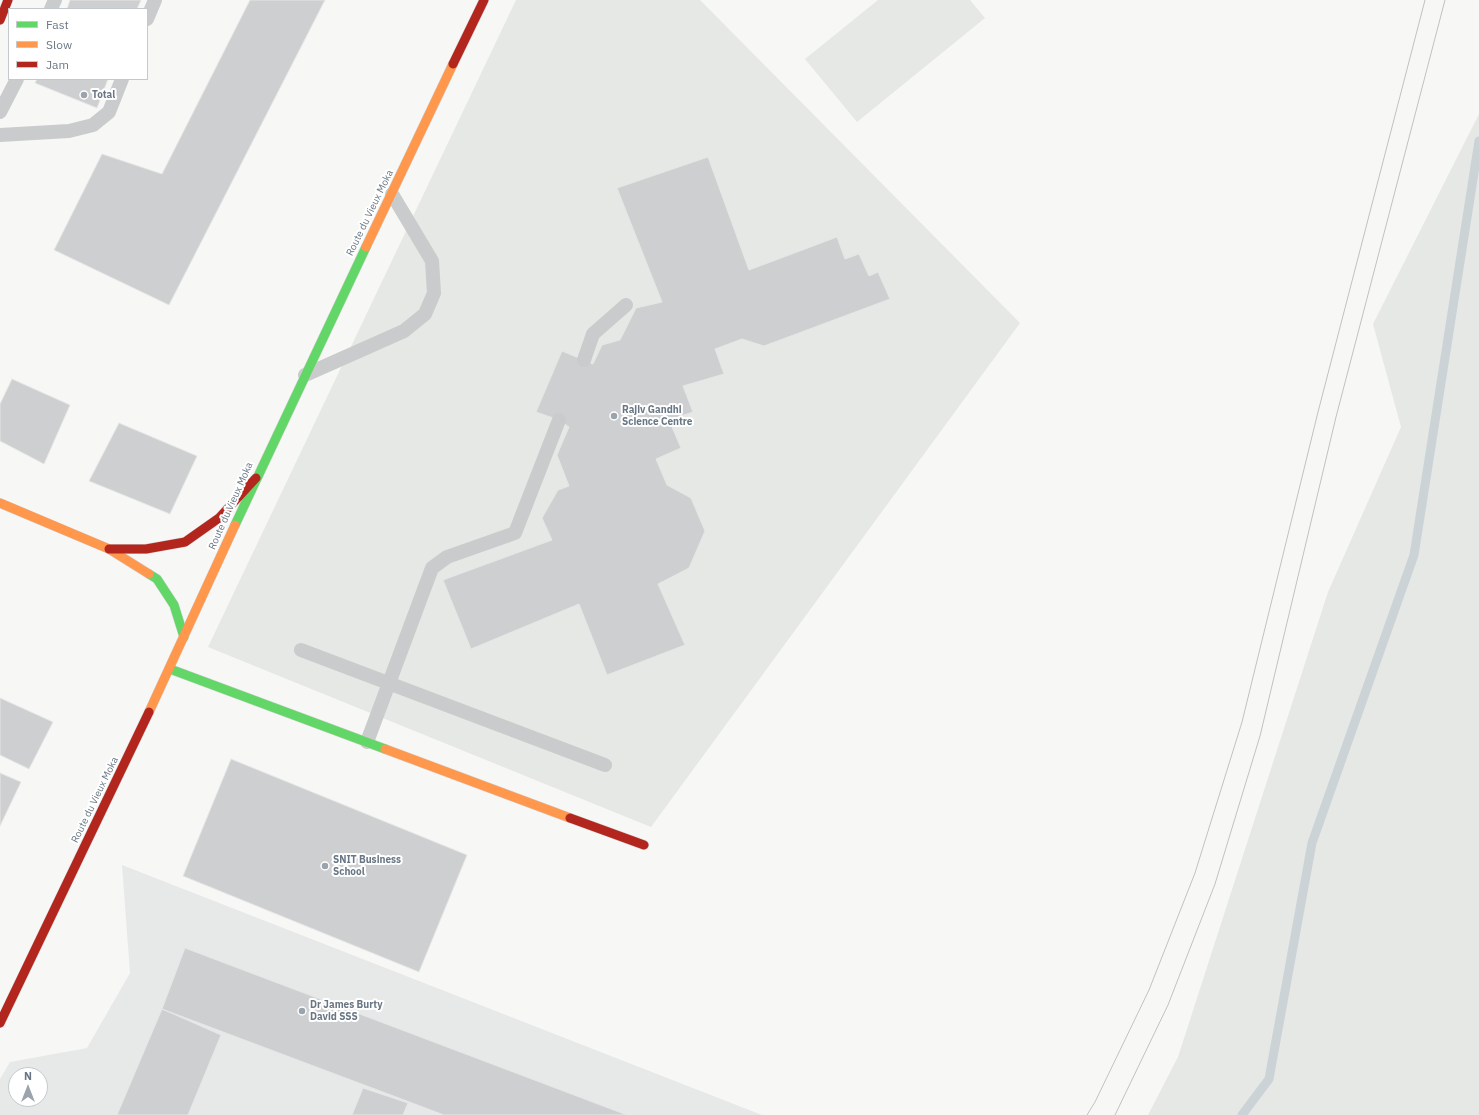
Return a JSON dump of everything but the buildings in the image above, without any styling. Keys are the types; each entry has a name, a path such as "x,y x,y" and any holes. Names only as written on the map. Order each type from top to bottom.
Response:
{"main road":[{"path":"0,20 8,0"},
{"name":"Route du Vieux Moka","path":"0,1022 170,669 256,478 484,0"},
{"path":"109,549 146,549 185,542 219,518 256,478"},
{"path":"0,502 109,549 156,579 174,605 184,637"},
{"path":"170,669 644,845"}],"lane":[{"path":"148,17 155,0"},
{"path":"0,112 16,80"},
{"path":"0,135 69,131 93,125 109,112 122,80"},
{"path":"305,375 404,331 425,314 434,293 432,261 392,194"},
{"path":"584,360 593,334 626,305"},
{"path":"367,742 432,568 447,557 515,532 559,420"},
{"path":"301,650 604,765"}],"shaded area":[{"path":"516,0 700,0 1020,323 651,827 208,647"},
{"path":"878,0 970,0 985,18 857,122 805,59"},
{"path":"1479,114 1479,1115 1148,1115 1178,1057 1328,592 1401,427 1373,324"},
{"name":"Dr James Burty David SSS","path":"122,865 762,1115 0,1115 0,1079 10,1062 87,1048 130,973"}],"waterway":[{"path":"1242,1115 1269,1079 1312,843 1414,555 1479,141"}],"tram line":[{"path":"1087,1115 1095,1102 1149,990 1195,873 1242,722 1318,412 1425,0"},
{"path":"1115,1115 1168,1005 1215,884 1260,736 1336,417 1445,0"}],"traffic: fast":[{"path":"235,525 366,247"},
{"path":"149,574 157,579 174,605 184,637"},
{"path":"170,669 385,749"}],"traffic: slow":[{"path":"366,247 453,64"},
{"path":"0,503 109,549 149,574"},
{"path":"149,712 235,525"},
{"path":"385,749 570,818"}],"traffic: jam":[{"path":"0,20 8,0"},
{"path":"453,64 484,0"},
{"path":"109,549 146,549 185,542 219,518 256,478"},
{"path":"0,1023 149,712"},
{"path":"570,818 644,845"}],"place":[{"name":"Total","path":"84,95"},
{"name":"Rajiv Gandhi Science Centre","path":"614,416"},
{"name":"SNIT Business School","path":"325,866"},
{"name":"Dr James Burty David SSS","path":"302,1011"}]}
